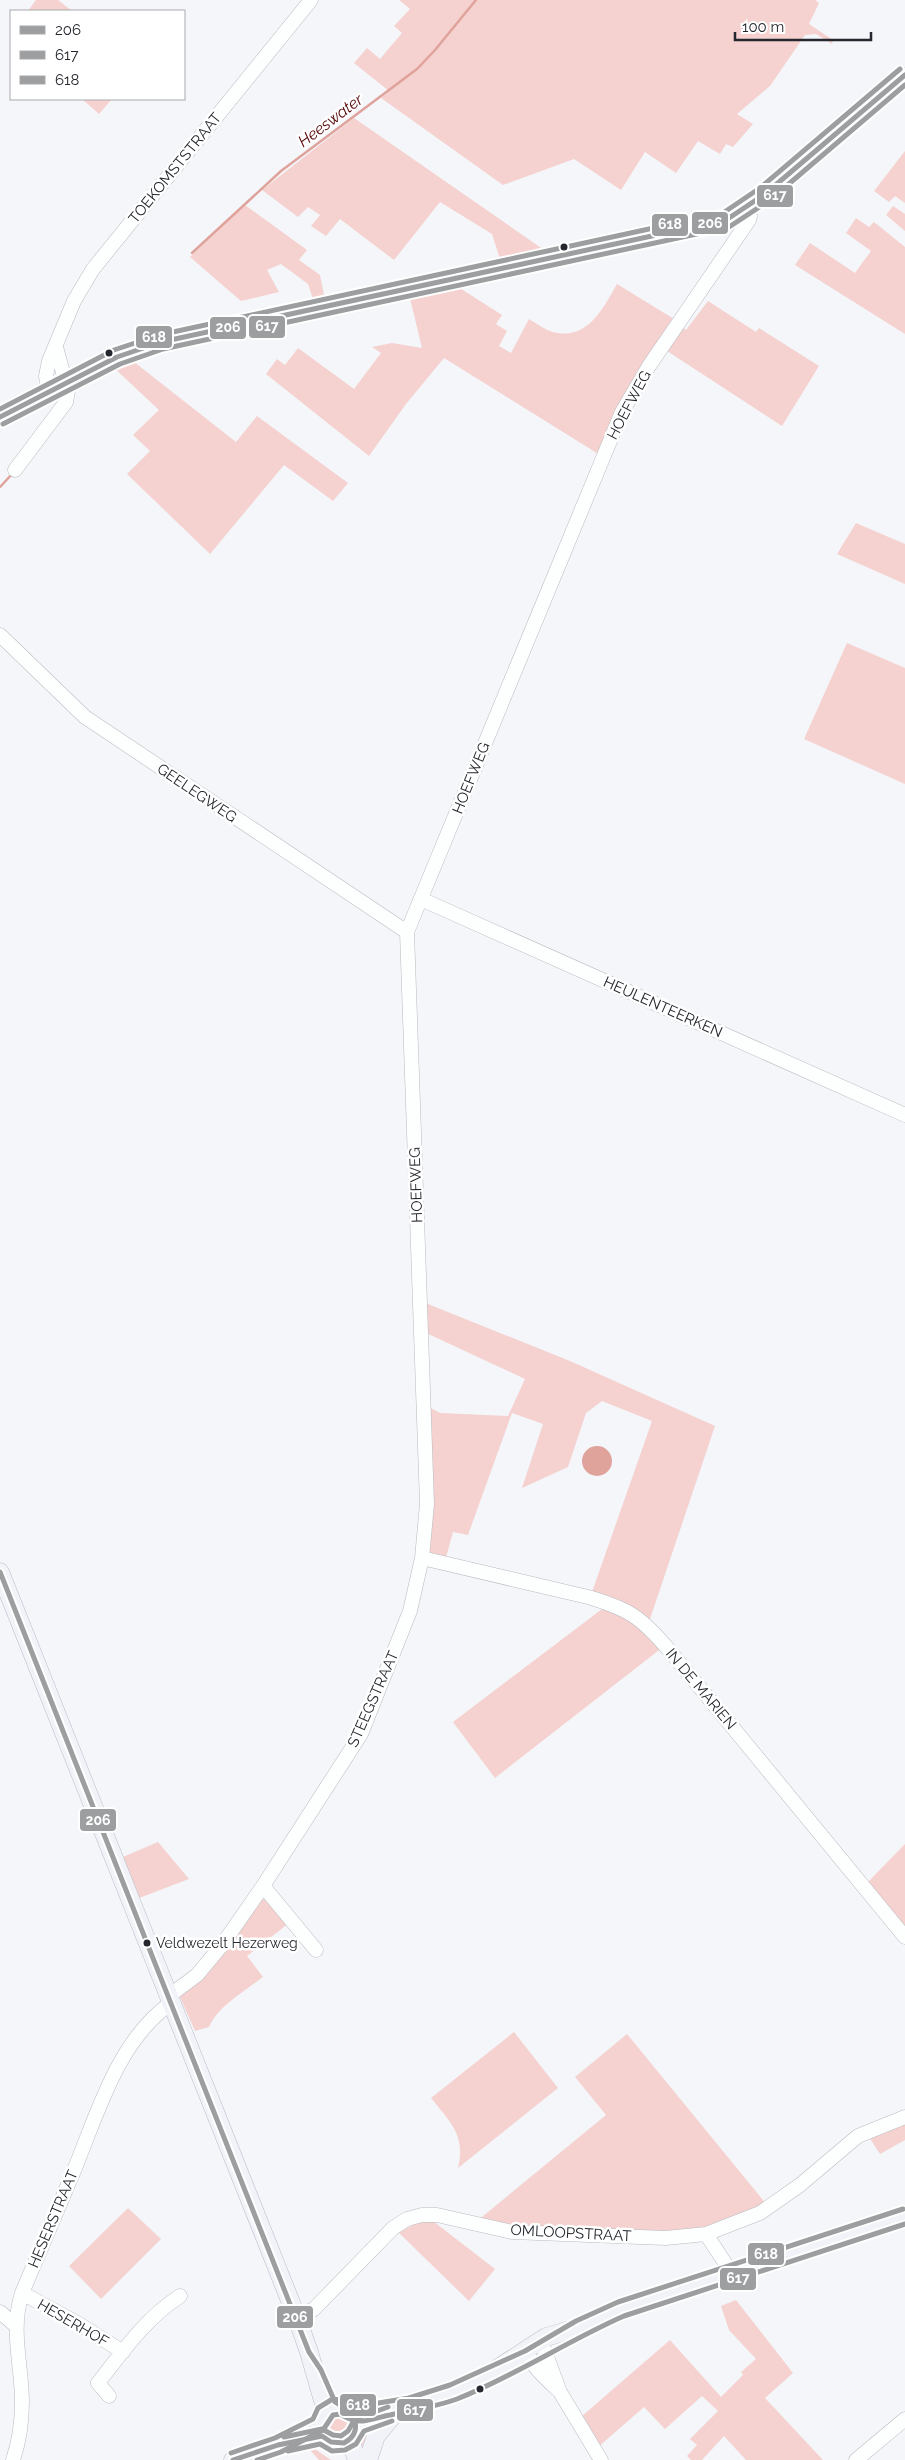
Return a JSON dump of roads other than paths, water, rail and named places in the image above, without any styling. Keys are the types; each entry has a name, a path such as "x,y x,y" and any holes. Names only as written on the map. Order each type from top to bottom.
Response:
{"main road":[{"path":"0,1572 338,2425 356,2460"},
{"path":"233,2460 338,2425 402,2409 454,2392 534,2349 621,2309 905,2216"},
{"path":"368,2460 376,2436 402,2409"},
{"path":"338,2425 348,2460"}],"street":[{"name":"TOEKOMSTSTRAAT","path":"48,391 46,376 50,361 74,301 93,269 311,0"},
{"path":"0,417 117,357 161,342 726,220 745,209 905,75"},
{"name":"HOEFWEG","path":"424,1403 407,932 622,412 649,366 749,220 745,209"},
{"path":"15,470 66,402 68,391 56,347"},
{"name":"GEELEGWEG","path":"0,636 85,716 407,932"},
{"name":"HEULENTEERKEN","path":"421,899 905,1115"},
{"name":"STEEGSTRAAT","path":"170,1999 197,1975 222,1945 263,1886 361,1734 410,1611 422,1558 427,1504 424,1403"},
{"name":"IN DE MARIEN","path":"422,1558 614,1605 640,1619 675,1657 905,1937"},
{"path":"263,1886 316,1950"},
{"name":"HESERSTRAAT","path":"14,2460 22,2402 15,2325 17,2308 106,2093 128,2050 170,1999"},
{"name":"OMLOOPSTRAAT","path":"297,2318 314,2309 394,2228 407,2219 422,2215 450,2217 512,2232 666,2238 706,2234 760,2212 800,2185 858,2136 905,2117"},
{"path":"706,2234 731,2272"},
{"name":"HESERHOF","path":"22,2294 79,2324 123,2352"},
{"name":"HESERHOF","path":"109,2396 98,2383 136,2334 158,2313 180,2296"},
{"path":"0,2312 15,2325"},
{"path":"534,2349 601,2460"},
{"path":"856,2460 905,2419"}],"waterway":[{"name":"Heeswater","path":"192,253 281,171 417,69 476,0"},
{"name":"Heeswater","path":"0,487 13,473"}],"place":[{"name":"Veldwezelt Hezerweg","path":"147,1943"}]}
